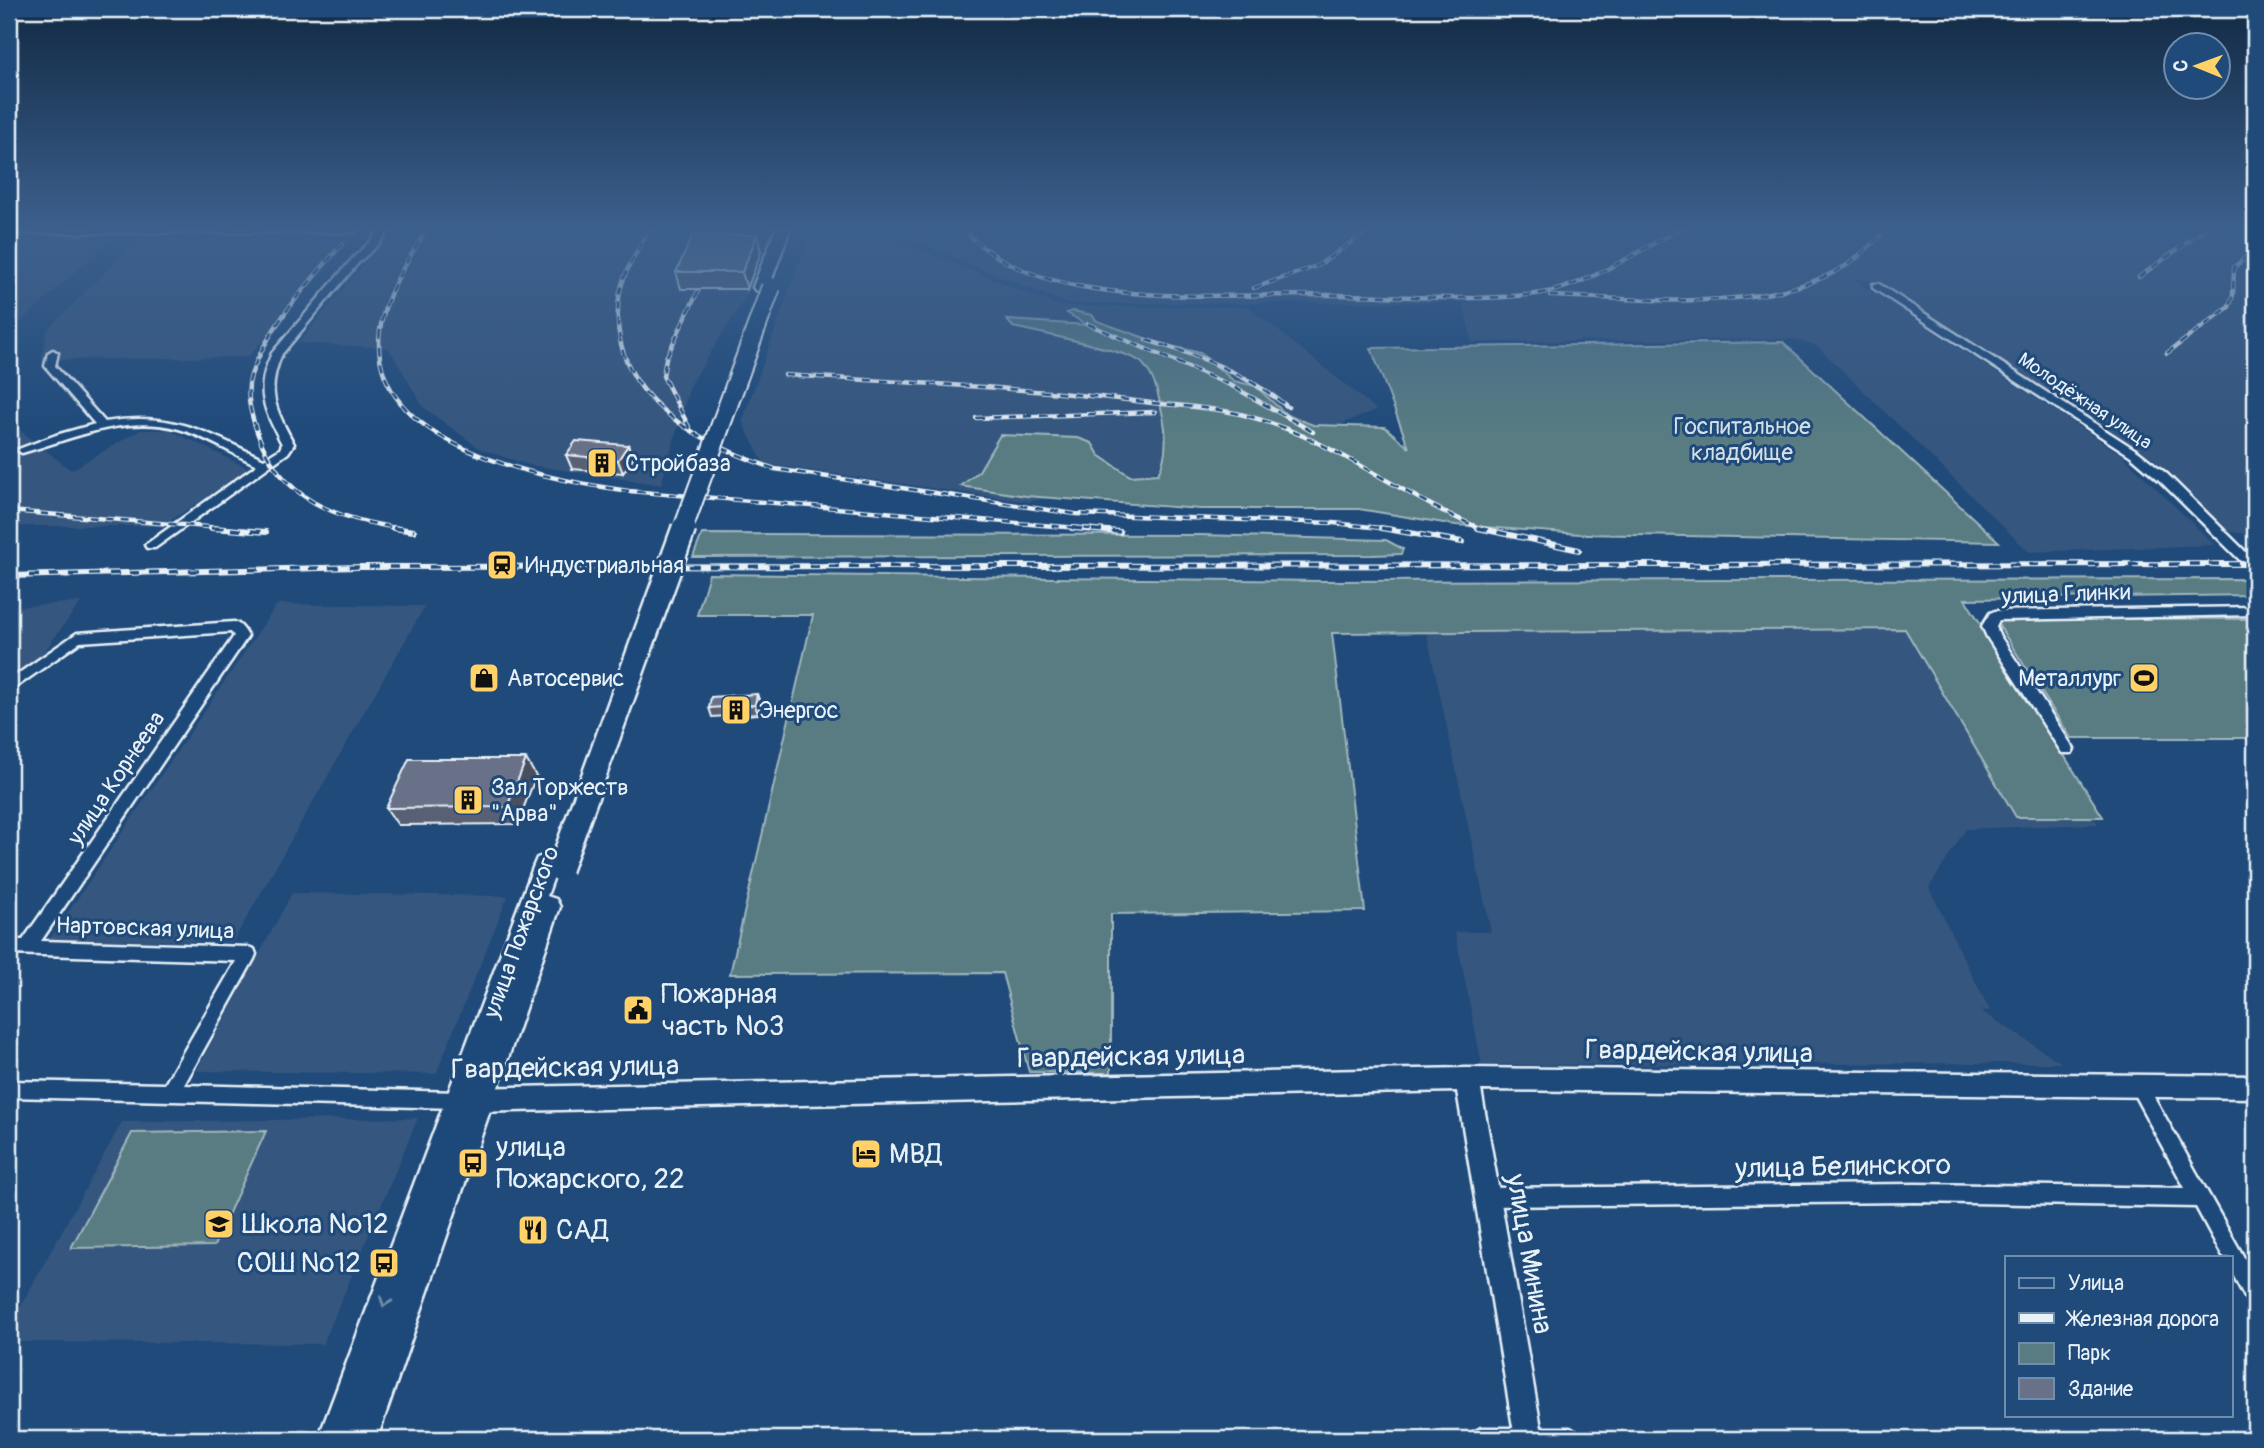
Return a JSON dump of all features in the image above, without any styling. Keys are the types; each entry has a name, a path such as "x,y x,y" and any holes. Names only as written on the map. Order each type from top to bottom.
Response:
{"main road":[{"name":"улица Пожарского","path":"335,1439 469,1100 762,297"},
{"name":"улица Пожарского","path":"360,1439 469,1100"}],"street":[{"path":"151,545 267,465 288,444 266,401 269,369 277,353 325,297"},
{"name":"Молодёжная улица","path":"1892,297 2135,454 2163,477 2255,568"},
{"path":"53,353 50,366 102,426"},
{"path":"22,450 102,426 151,422 179,426 267,465"},
{"name":"улица Глинки","path":"2067,749 1992,634 1989,625 1995,616 2255,611"},
{"name":"улица Корнеева","path":"9,687 78,638 234,627 241,636 28,947"},
{"name":"Нартовская улица","path":"9,947 248,954 171,1091"},
{"name":"Гвардейская улица","path":"9,1089 469,1100 1466,1079 2255,1087"},
{"name":"улица Минина","path":"1466,1079 1529,1439"},
{"path":"2139,1087 2255,1296"},
{"name":"улица Белинского","path":"1487,1197 1916,1193 2200,1198"},
{"path":"1481,1439 1570,1439"}],"shaded area":[{"path":"9,297 48,297 9,333"},
{"path":"80,297 302,297 248,357 42,360 47,330"},
{"path":"337,297 745,297 690,386 661,485 529,465 480,449 423,407 389,348 299,343"},
{"path":"787,297 1037,297 1060,306 1249,307 1377,410 1318,433 1163,468 1136,483 1028,502 764,464 742,422"},
{"path":"1050,297 1880,297 2121,454 2215,545 2029,552 1817,346 1794,339 1472,342 1463,304 1490,302 1068,304"},
{"path":"1902,297 2255,297 2255,535 2225,531 2154,459"},
{"path":"9,422 71,470 140,430 170,430 250,469 162,526 9,526"},
{"path":"81,602 41,656 9,679 9,607"},
{"path":"277,604 425,606 233,942 50,939"},
{"path":"1959,604 2098,824 1966,829 1929,888 1990,1011 1980,1010 2062,1063 1482,1065 1455,932 1491,932 1422,612"},
{"path":"292,893 508,896 436,1074 196,1071"},
{"name":"Школа №12","path":"418,1118 323,1344 9,1342 9,1327 122,1122"}],"green space":[{"name":"Госпитальное кладбище","path":"1072,311 1092,315 1097,321 1159,343 1200,353 1234,381 1255,386 1287,415 1313,425 1385,427 1409,448 1371,348 1783,342 1999,542 1580,534 1456,525 1359,509 1200,509 1026,496 961,486 979,471 1000,435 1078,438 1092,443 1099,455 1130,476 1158,474 1165,452 1165,428 1155,386 1142,363 1101,347 1013,327 1007,320 1087,325 1067,313"},
{"path":"702,534 1201,535 1386,540 1403,549 1401,554 1372,555 693,557"},
{"path":"709,574 1321,581 2255,579 2255,595 1965,599 2103,817 2016,817 1905,629 1332,633 1365,911 1111,914 1111,1073 1029,1072 1002,973 730,974 813,615 697,615"},
{"name":"Металлург","path":"1994,618 2255,619 2255,738 2071,738"},
{"path":"266,1131 214,1246 71,1248 132,1133"}],"building":[{"path":"576,441 628,445 618,460 566,455"},
{"path":"757,694 755,705 709,708 711,697"},
{"path":"409,759 526,759 507,807 386,808"}],"railway":[{"path":"298,297 268,339 251,375 249,397 257,432 281,475 314,503 355,519 403,529"},
{"path":"390,297 380,330 383,370 401,403 430,429 468,450 510,466 554,478 629,491 1091,529"},
{"path":"619,297 619,332 627,362 642,388 663,410 688,429 716,445 775,469 1075,514 1333,523 1391,529"},
{"path":"690,429 663,376 666,358 695,297"},
{"path":"1403,297 1510,297"},
{"path":"1566,297 1660,300 1746,297"},
{"path":"2167,353 2229,307 2232,297"},
{"path":"1088,324 1232,386 1313,432"},
{"path":"1146,340 1220,366 1255,384 1288,407"},
{"path":"785,375 1055,393 1232,412 1306,437 1452,516 1481,529"},
{"path":"976,418 1155,412"},
{"path":"9,511 233,529"},
{"path":"211,528 266,532"},
{"path":"393,528 414,531"},
{"path":"1072,528 1120,532"},
{"path":"1381,528 1462,542"},
{"path":"1481,529 1579,550"},
{"path":"9,576 358,567 2255,564"}],"place":[{"name":"Стройбаза","path":"602,463"},
{"name":"Индустриальная","path":"502,565"},
{"name":"Автосервис","path":"484,678"},
{"name":"Металлург","path":"2144,678"},
{"name":"Энергос","path":"736,710"},
{"name":"Зал Торжеств \"Арва\"","path":"468,800"},
{"name":"Пожарная часть №3","path":"638,1010"},
{"name":"МВД","path":"866,1154"},
{"name":"улица Пожарского, 22","path":"473,1163"},
{"name":"Школа №12","path":"219,1224"},
{"name":"САД","path":"533,1230"},
{"name":"СОШ №12","path":"384,1263"}]}
